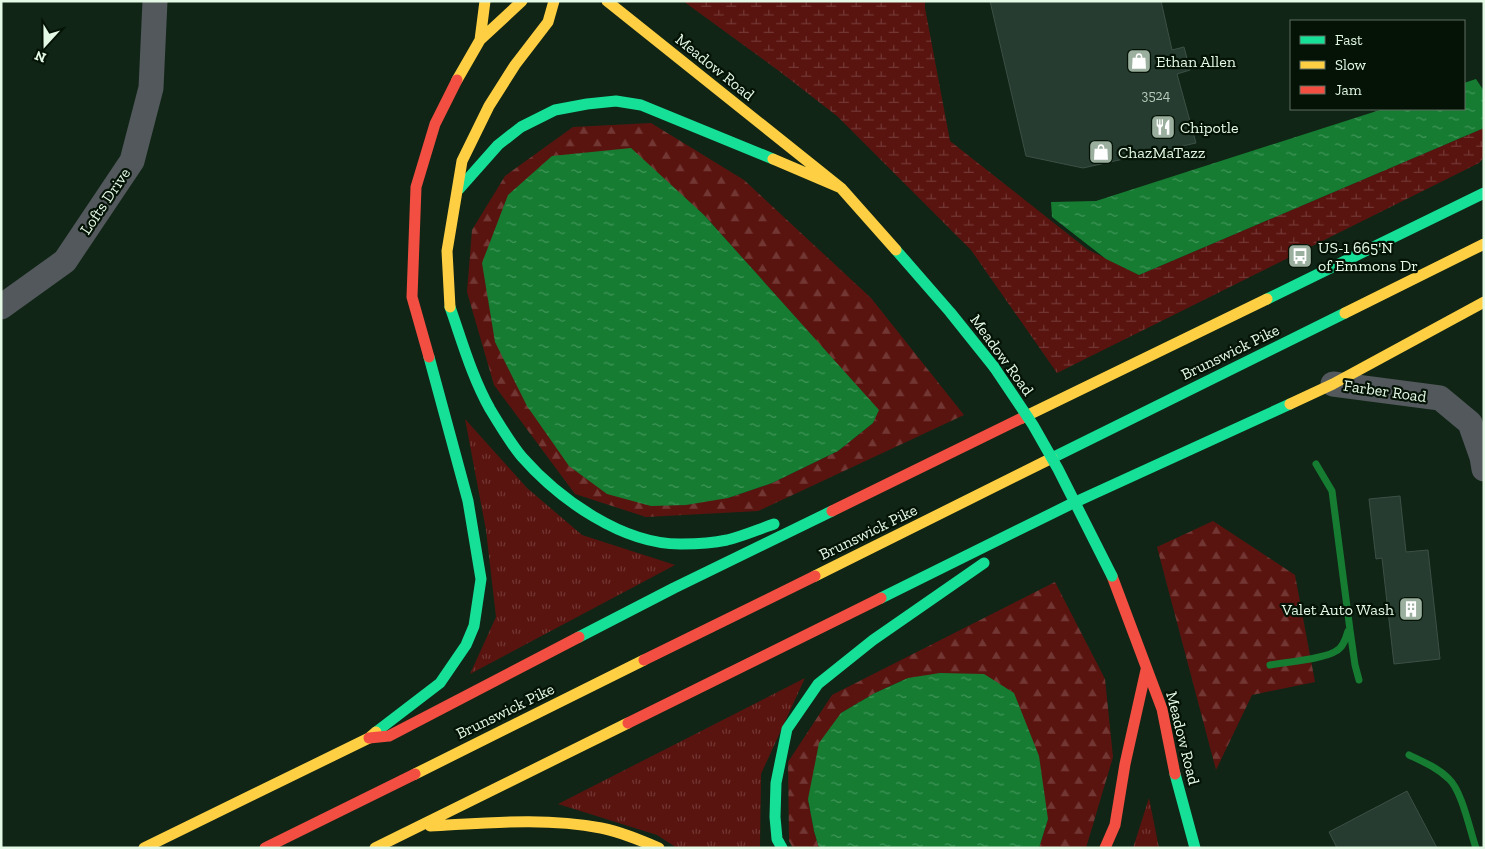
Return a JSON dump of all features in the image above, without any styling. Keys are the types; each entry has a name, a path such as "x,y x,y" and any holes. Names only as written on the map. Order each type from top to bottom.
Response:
{"main road":[{"path":"480,40 485,1"},
{"path":"144,848 369,738 440,683 466,645 474,626 481,580 468,501 412,297 416,188 435,124 452,89 480,40 522,1"},
{"path":"554,1 548,22 515,65 488,106 462,161 446,250 450,306 468,360 490,409 505,434 526,462 552,487 593,516 644,539 680,544 726,540 877,490"},
{"name":"Meadow Road","path":"607,1 840,188 950,312 994,367 1037,433 1062,476 1112,576 1162,710 1177,784 1195,848"},
{"path":"455,194 498,145 521,127 555,110 616,101 642,105 840,188"},
{"path":"369,738 389,736 674,588 1484,193"},
{"name":"Brunswick Pike","path":"265,848 1484,244"},
{"path":"375,848 1070,506 1333,384 1484,302"},
{"path":"782,848 777,840 775,817 776,783 787,729 818,684 873,640 1070,506"},
{"path":"1105,848 1115,825 1125,764 1146,670"},
{"path":"418,826 546,820 594,826 625,834 659,848"}],"street":[{"name":"Lofts Drive","path":"1,307 65,261 132,161 152,88 155,1"},
{"name":"Farber Road","path":"1333,384 1440,398 1470,423 1482,457 1484,469"}],"green space":[{"path":"683,1 925,1 950,141 1087,249 1139,275 1484,128 1484,157 1479,163 1057,373 971,250 837,116"},
{"path":"651,123 744,180 871,298 964,415 758,511 646,517 575,494 494,385 467,292 472,230 505,176 573,127","holes":["704,215 878,410 873,423 838,451 772,483 728,498"]},
{"path":"465,419 527,488 582,535 675,565 470,674 496,617 486,530"},
{"path":"1213,521 1295,575 1315,682 1252,695 1216,770 1157,547"},
{"path":"1055,582 1105,679 1113,757 1086,848 1039,848 1048,819 908,678 875,693 841,713 808,799 819,848 793,848 789,841 788,762 832,695"},
{"path":"805,678 761,774 760,848 677,848 657,835 558,804"},
{"path":"1149,798 1159,848 1133,848"}],"water":[{"path":"1476,79 1484,91 1484,128 1139,275 1106,259 1052,217 1051,202 1096,201 1380,110 1465,110 1465,83"},
{"path":"631,148 704,215 879,410 873,423 838,451 772,483 728,498 686,505 651,506 607,494 569,466 527,406 495,342 482,263 508,195 552,156"},
{"path":"940,673 984,674 1014,693 1039,756 1048,819 1039,848 819,848 808,799 819,743 841,713 875,693 908,678"}],"building":[{"path":"990,1 1161,1 1172,50 1184,47 1190,70 1177,74 1196,143 1083,168 1026,156"},
{"name":"Valet Auto Wash","path":"1400,496 1406,552 1428,550 1440,659 1394,664 1382,558 1376,559 1369,499"},
{"path":"1407,791 1437,848 1337,848 1329,832"}],"waterway":[{"path":"1316,464 1332,491 1355,665 1359,680"},
{"path":"1270,665 1331,654 1341,648 1348,631"},
{"path":"1409,755 1435,768 1454,785 1462,802 1476,848"}],"traffic: fast":[{"path":"459,189 498,145 521,127 555,110 616,101 641,105 773,159"},
{"path":"1267,299 1484,193"},
{"path":"896,250 950,312 994,367"},
{"path":"450,307 478,384 501,427 522,457 537,473 573,503 615,528 637,537 660,542 687,544 722,541 774,524"},
{"path":"1052,458 1345,313"},
{"path":"376,732 440,683 466,645 474,626 481,579 468,501 429,357"},
{"path":"994,367 1033,425 1058,469 1112,576"},
{"path":"881,598 1069,505 1290,404"},
{"path":"579,637 674,588 832,511"},
{"path":"782,848 777,839 775,817 776,783 787,729 818,684 873,640 984,563"},
{"path":"1175,774 1195,848"}],"traffic: slow":[{"path":"480,40 485,1"},
{"path":"457,80 480,40 522,1"},
{"path":"450,307 447,251 462,161 489,106 515,65 548,22 554,1"},
{"path":"607,1 841,188 896,250"},
{"path":"773,159 841,188"},
{"path":"1345,313 1484,244"},
{"path":"1022,418 1267,299"},
{"path":"1290,404 1333,384 1484,302"},
{"path":"815,576 1052,458"},
{"path":"415,774 644,660"},
{"path":"375,848 628,723"},
{"path":"144,848 369,738 376,732"},
{"path":"430,826 494,822 580,825 616,832 659,848"}],"traffic: jam":[{"path":"429,357 412,297 416,187 435,124 457,80"},
{"path":"832,511 1022,418"},
{"path":"644,660 815,576"},
{"path":"1112,576 1162,709 1175,774"},
{"path":"628,723 881,598"},
{"path":"369,738 389,736 579,637"},
{"path":"1105,848 1115,825 1125,764 1146,670"},
{"path":"265,848 415,774"}],"place":[{"name":"Ethan Allen","path":"1139,61"},
{"name":"Chipotle","path":"1163,127"},
{"name":"ChazMaTazz","path":"1101,152"},
{"name":"US-1 665'N of Emmons Dr","path":"1300,256"},
{"name":"Valet Auto Wash","path":"1411,609"}]}
